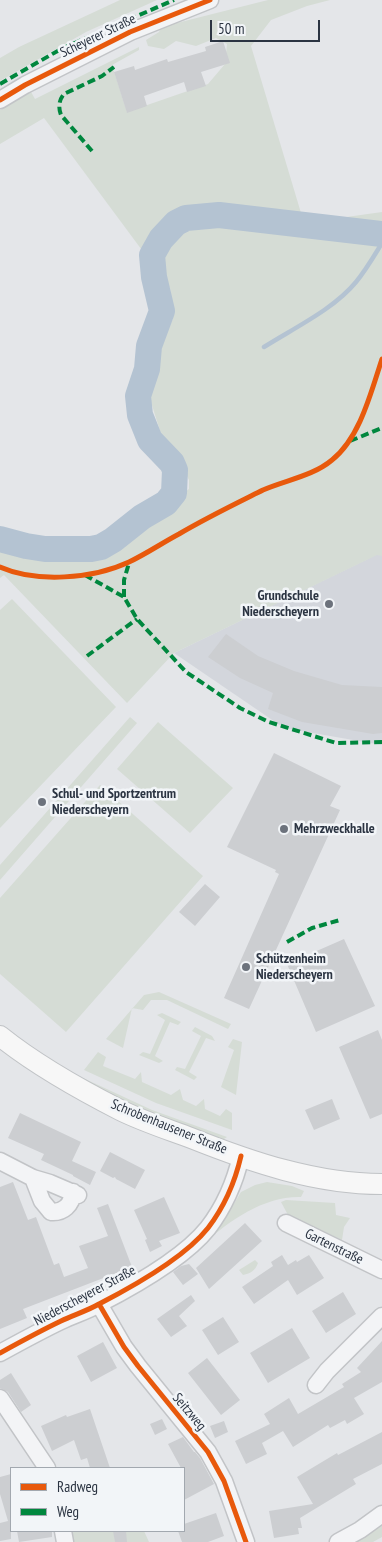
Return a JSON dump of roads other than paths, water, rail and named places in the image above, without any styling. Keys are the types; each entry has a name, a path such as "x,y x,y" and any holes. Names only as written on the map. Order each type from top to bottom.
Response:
{"main road":[{"name":"Schrobenhausener Straße","path":"0,1036 14,1048 121,1110 219,1149 307,1175 343,1182 382,1184"}],"street":[{"name":"Scheyerer Straße","path":"0,100 33,80 130,32 210,0"},
{"name":"Niederscheyerer Straße","path":"0,1353 62,1320 99,1304 179,1255 200,1237 215,1218 228,1195 238,1171 241,1156"},
{"path":"0,1161 33,1178 50,1182 76,1193 67,1207 58,1212 51,1212 42,1201 33,1178"},
{"name":"Gartenstraße","path":"286,1223 382,1270"},
{"name":"Seitzweg","path":"99,1304 124,1347 208,1452 224,1481 246,1542"},
{"path":"316,1385 327,1370 382,1316"},
{"path":"0,1398 46,1467"},
{"path":"338,1542 360,1530 382,1514"}],"waterway":[{"path":"0,539 45,549 91,549 101,547 142,517 166,503 174,493 175,470 172,463 150,440 140,415 138,396 147,369 149,346 162,311 154,277 152,255 161,239 176,223 186,218 219,215 382,234"},
{"path":"264,347 337,301 363,273 382,243"}],"place":[{"name":"Grundschule Niederscheyern","path":"329,604"},
{"name":"Schul- und Sportzentrum Niederscheyern","path":"42,802"},
{"name":"Mehrzweckhalle","path":"284,829"},
{"name":"Schützenheim Niederscheyern","path":"246,967"}]}
